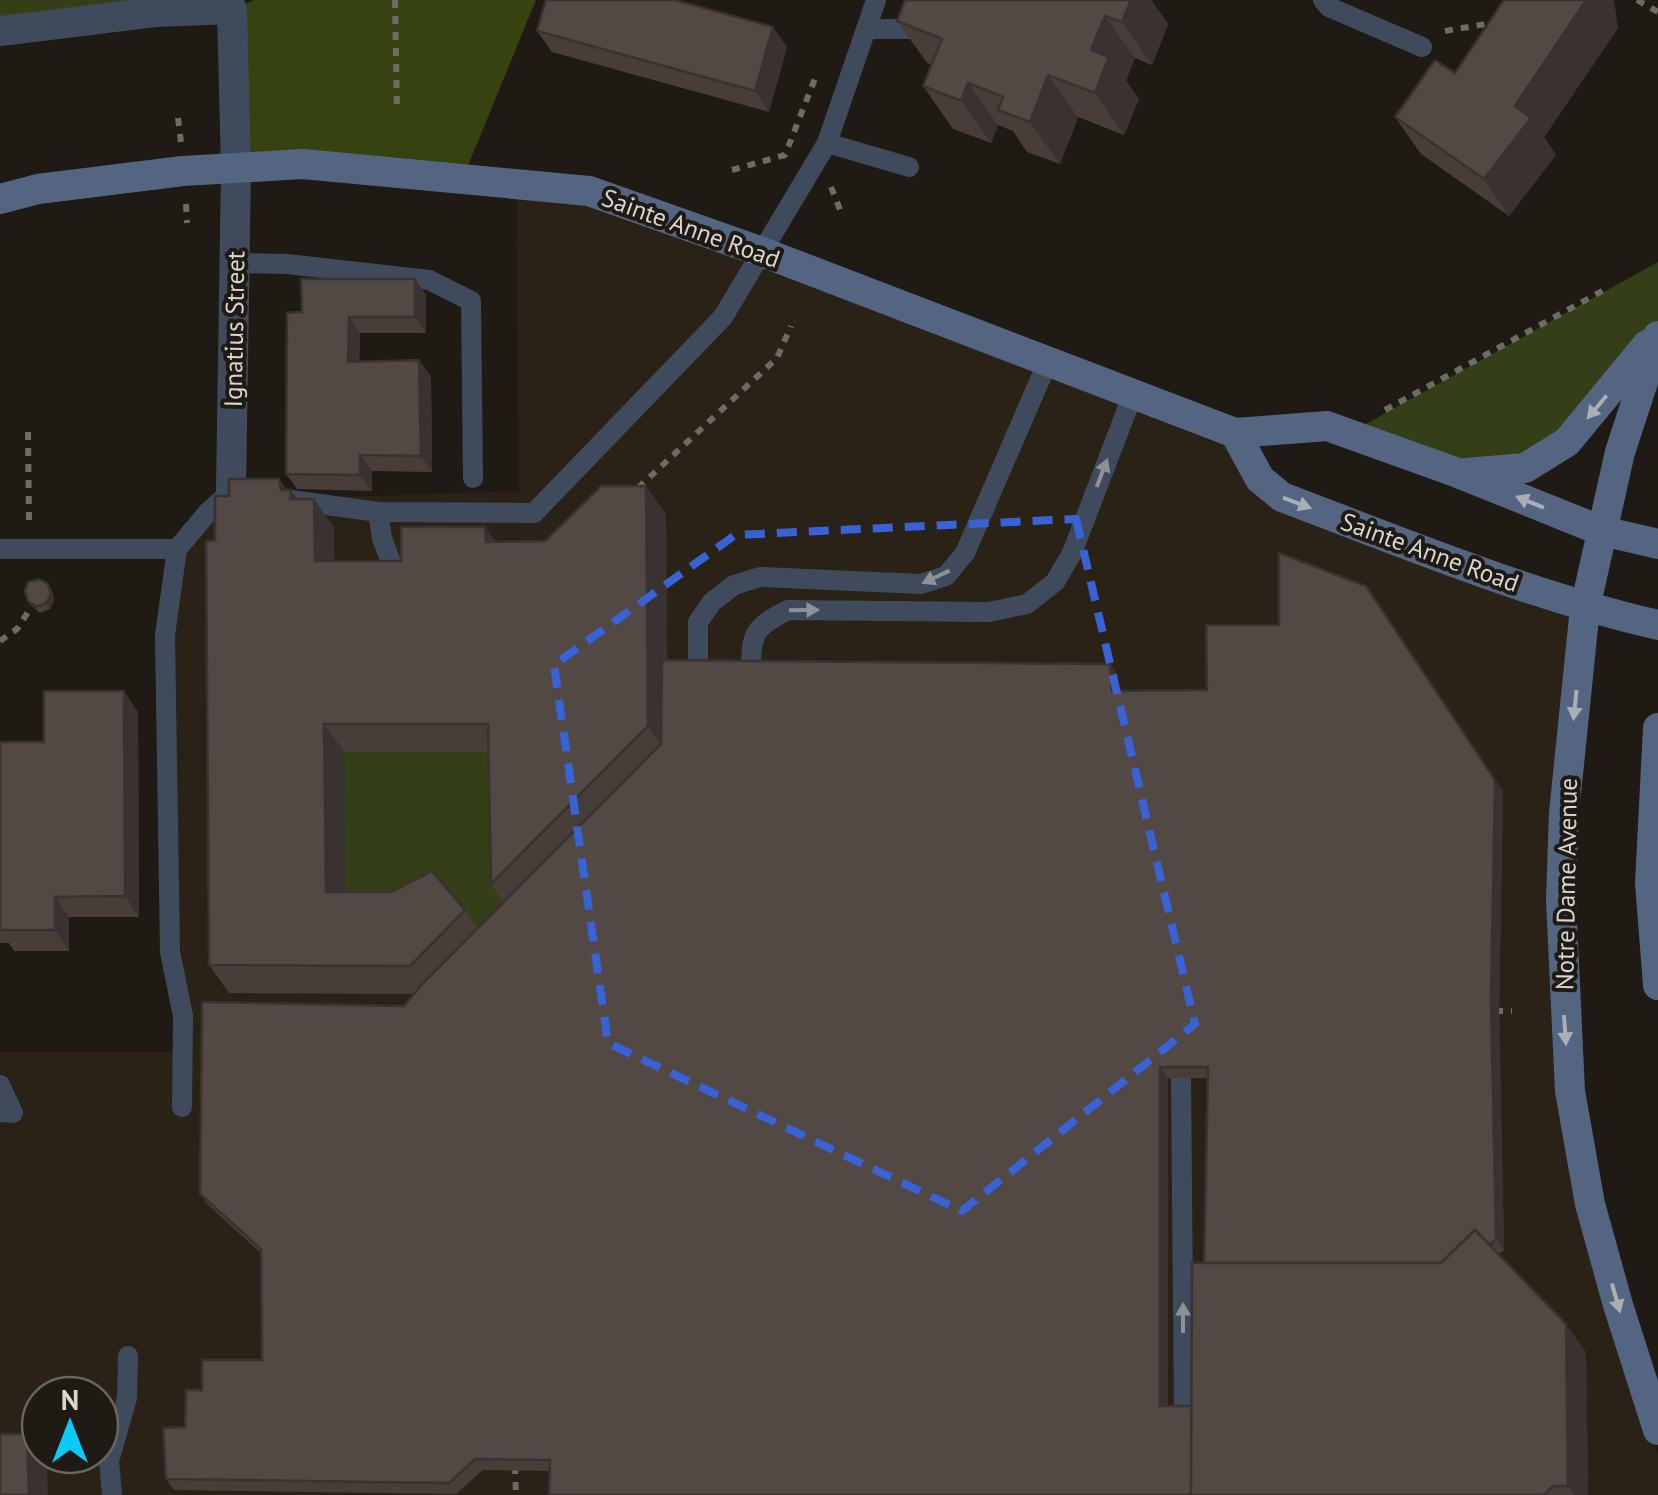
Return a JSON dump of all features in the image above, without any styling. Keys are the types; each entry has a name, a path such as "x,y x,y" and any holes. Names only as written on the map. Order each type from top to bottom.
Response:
{"main road":[{"name":"Sainte Anne Road","path":"0,199 38,189 184,171 303,164 589,191 762,252 1235,433 1327,426 1602,531 1658,544"},
{"path":"1458,473 1525,468 1566,442 1658,334"},
{"name":"Notre Dame Avenue","path":"1658,334 1620,452 1585,608 1564,812 1560,899 1570,1090 1590,1204 1658,1430"},
{"name":"Sainte Anne Road","path":"1235,433 1260,479 1282,497 1585,608 1658,625"},
{"path":"1657,968 1654,748 1658,728"}],"street":[{"name":"Ignatius Street","path":"0,31 155,12 232,9 235,263 255,494"}],"lane":[{"path":"0,549 177,549 255,494 378,512 534,513 724,317 827,143 876,0"},
{"path":"866,29 910,29 924,0"},
{"path":"1323,0 1422,48"},
{"path":"827,143 909,167"},
{"path":"235,263 286,264 429,280 471,301 473,478"},
{"path":"698,672 698,622 712,602 734,586 760,577 920,584 946,576 965,552 1048,361"},
{"path":"751,672 751,642 761,623 788,610 990,612 1027,604 1055,582 1072,552 1132,394"},
{"path":"378,512 382,538 394,568 421,571"},
{"path":"492,537 506,514"},
{"path":"177,549 165,635 170,952 183,1016 182,1107"},
{"path":"1181,1079 1184,1416"},
{"path":"0,1085 13,1113 0,1112"},
{"path":"112,1495 109,1461 127,1398 128,1356"}],"path":[{"path":"396,0 397,111"},
{"path":"1637,0 1658,12"},
{"path":"1429,24 1447,31 1495,22"},
{"path":"732,170 786,154 818,70"},
{"path":"840,212 831,187 849,150"},
{"path":"1385,410 1604,290"},
{"path":"626,500 777,358 790,326"},
{"path":"28,432 29,481"},
{"path":"0,640 17,629 32,606"},
{"path":"1479,1011 1512,1011"},
{"path":"515,1452 516,1495"}],"highlighted area":[{"path":"1076,519 1195,1024 962,1211 608,1043 554,665 735,535"}],"shaded area":[{"path":"516,186 589,195 1233,436 1265,504 1582,610 1556,896 1612,1312 1658,1455 1658,1495 0,1495 0,1052 185,1052 178,987 167,636 178,550 210,512 340,497 519,491"}],"green space":[{"path":"0,0 160,0 0,27"},
{"path":"254,0 536,0 465,173 239,164 234,10"},
{"path":"1658,262 1658,325 1598,402 1523,465 1461,470 1353,431"},
{"path":"344,752 508,752 511,913 485,939 346,920"}],"building":[{"path":"546,0 675,0 773,27 755,91 537,31"},
{"path":"905,0 1131,0 1122,22 1105,16 1091,50 1109,57 1095,93 1048,75 1030,122 998,110 1003,97 968,83 961,101 923,86 942,39 897,21"},
{"path":"1504,0 1586,0 1515,106 1531,118 1484,179 1395,117 1435,60 1455,73"},
{"path":"301,279 415,279 415,317 349,317 348,362 419,360 421,456 360,455 360,475 286,474 287,313 302,312"},
{"path":"229,479 279,479 281,490 291,490 290,499 314,499 315,561 401,561 401,527 485,527 486,542 545,541 601,486 646,486 648,726 491,884 488,724 324,724 326,892 391,892 432,871 465,910 410,966 209,965 206,541 215,541 215,496 229,496"},
{"path":"1279,553 1366,586 1495,780 1491,1000 1496,1239 1490,1245 1475,1230 1441,1263 1204,1263 1208,1067 1160,1067 1160,1406 1192,1406 1191,1495 549,1495 550,1460 475,1459 449,1483 166,1479 163,1428 185,1427 186,1390 202,1390 202,1360 262,1360 261,1249 200,1194 202,1002 404,1006 661,744 662,660 1110,664 1112,691 1207,690 1206,625 1279,625"},
{"path":"39,579 48,584 51,595 46,603 36,607 28,601 25,591 28,582"},
{"path":"44,691 124,691 125,896 55,897 55,930 0,930 0,742 44,742"},
{"path":"1475,1230 1566,1324 1568,1486 1553,1486 1544,1495 1191,1495 1192,1263 1441,1263"},
{"path":"0,1434 20,1434 20,1475 28,1475 29,1495 0,1495"}]}
